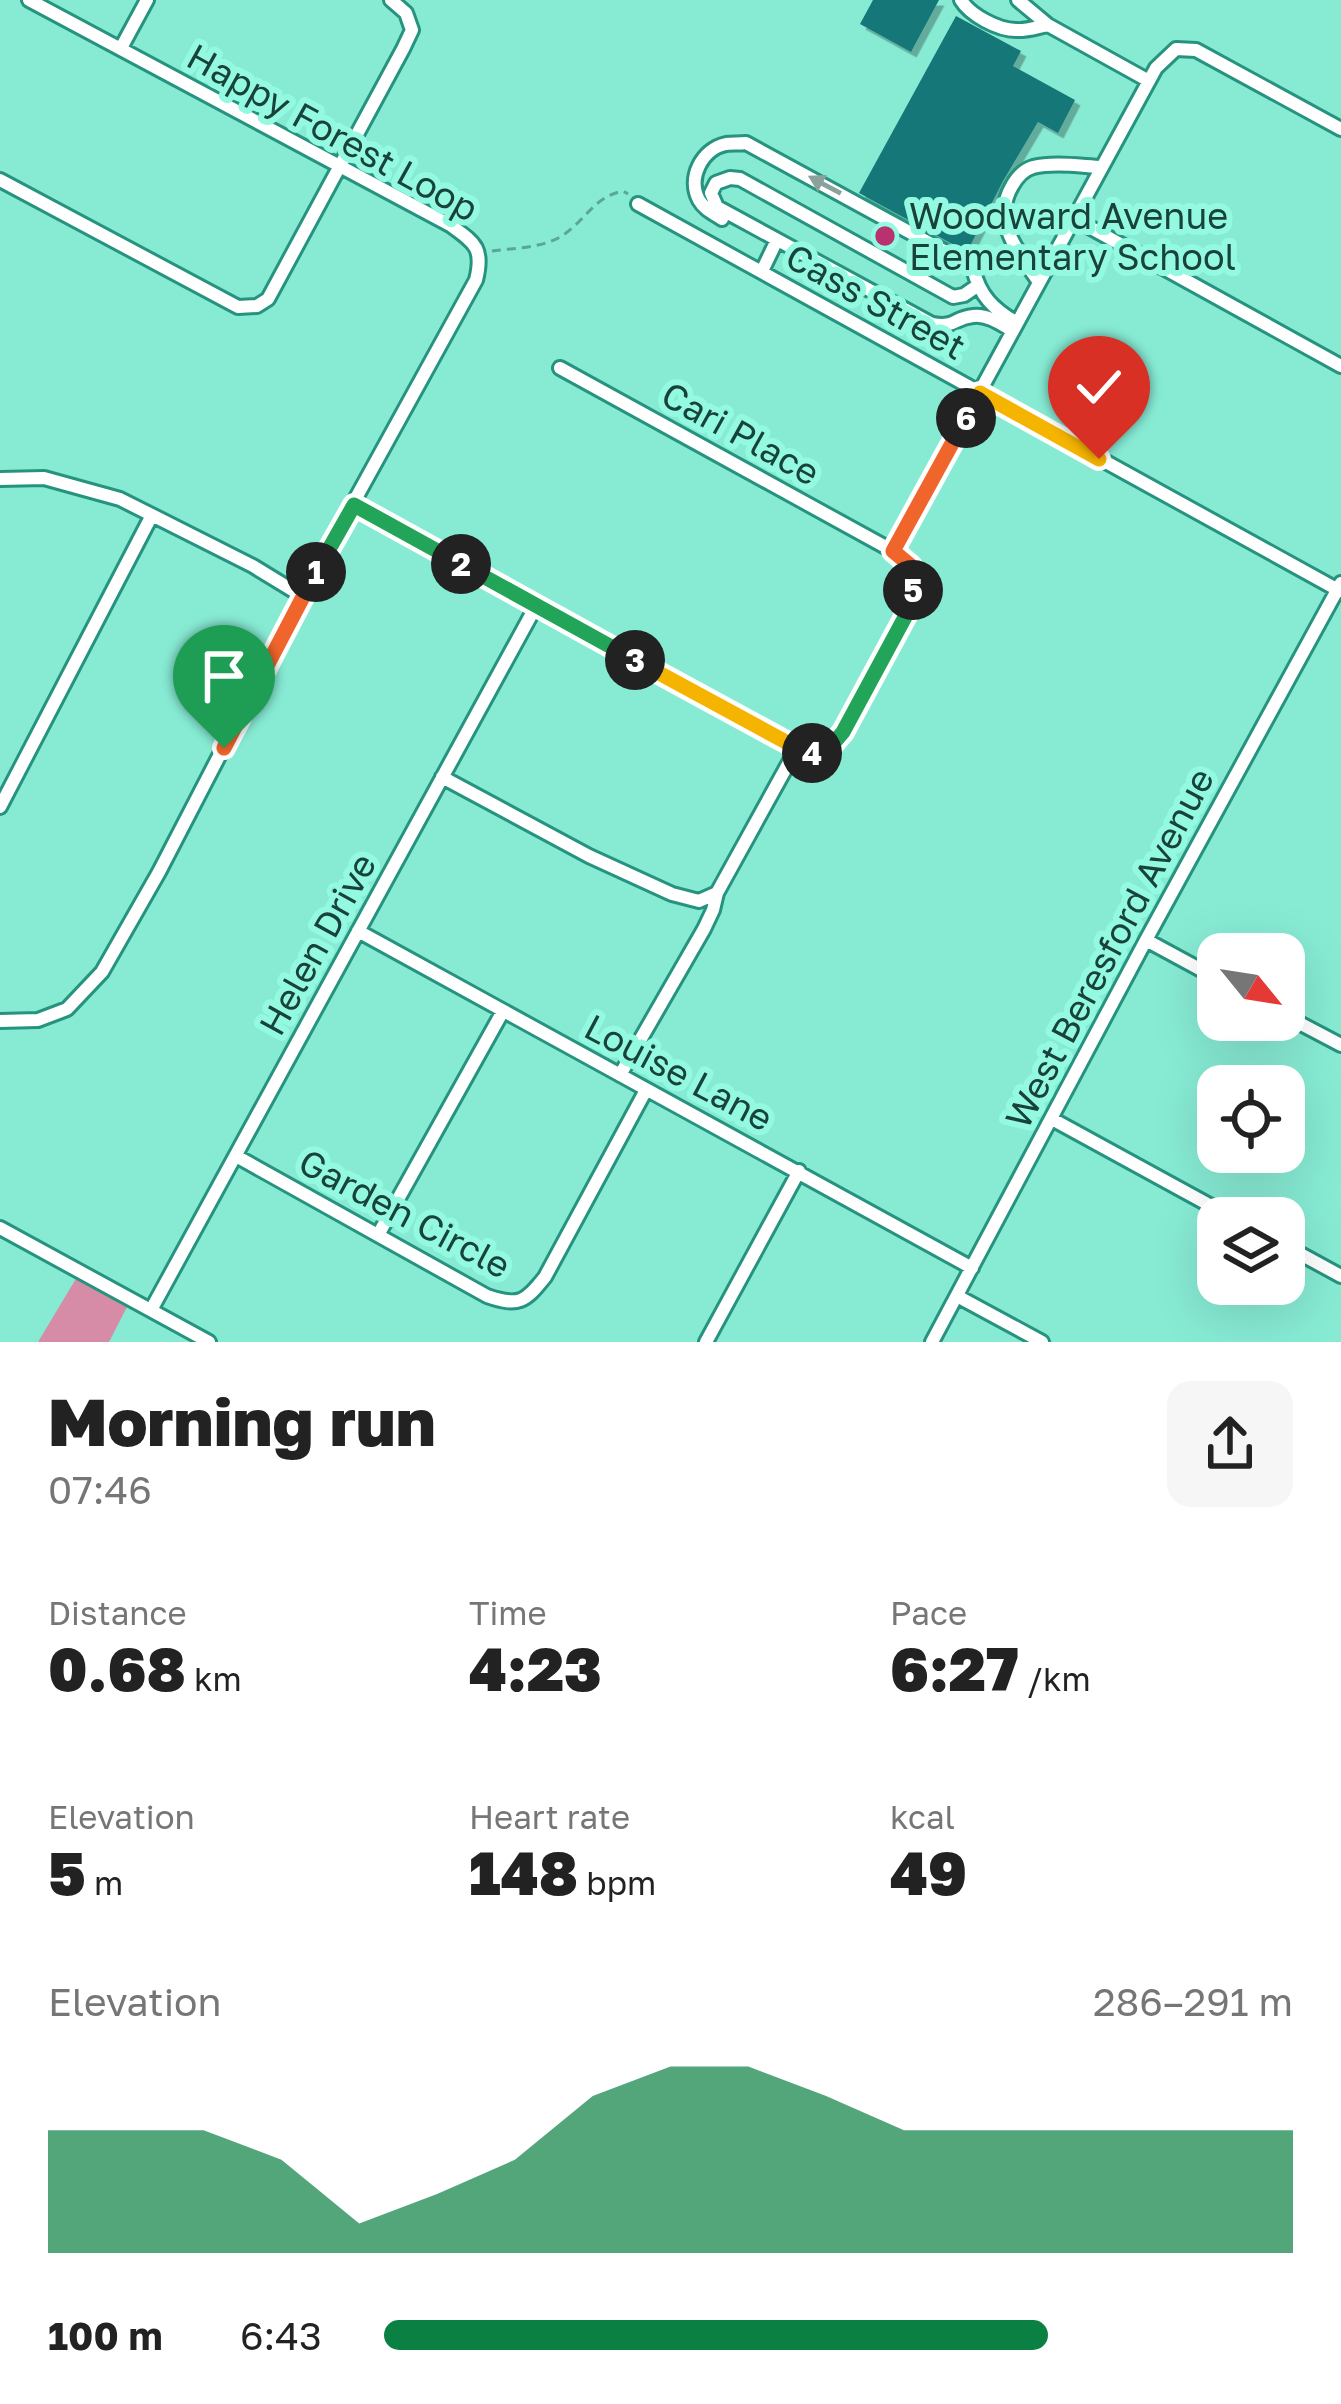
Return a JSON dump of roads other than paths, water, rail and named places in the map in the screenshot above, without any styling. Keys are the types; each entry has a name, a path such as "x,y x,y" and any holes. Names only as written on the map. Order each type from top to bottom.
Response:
{"street":[{"name":"Happy Forest Loop","path":"0,1021 38,1020 67,1009 102,973 476,280 481,260 473,242 450,225 29,0"},
{"path":"121,47 147,0"},
{"path":"0,180 238,307 257,306 268,299 412,30 406,13 391,0"},
{"path":"961,0 966,9 1005,28 1019,31 1048,26"},
{"path":"1018,0 1048,26 1150,81"},
{"path":"354,505 814,754 832,745 843,732 911,606 915,581 911,566 893,551 1156,68 1175,49 1196,50 1341,129"},
{"path":"746,143 956,257 973,269 977,286 991,306 1015,327 976,315 950,327 932,325 774,246 702,205 694,182 699,165 707,153 723,144 746,143"},
{"path":"1039,282 1003,220 1008,192 1025,170 1039,166 1102,167"},
{"path":"774,246 717,207 711,193 716,183 740,179 953,297 964,296 977,286"},
{"name":"Cass Street","path":"638,204 1340,588"},
{"path":"1073,218 1341,367"},
{"path":"762,271 774,246"},
{"name":"Cari Place","path":"560,368 893,551"},
{"path":"0,479 44,478 120,499 302,596"},
{"path":"0,806 152,515"},
{"name":"West Beresford Avenue","path":"932,1342 1340,588"},
{"name":"Helen Drive","path":"151,1310 536,606"},
{"path":"620,1075 704,928 716,893 797,748"},
{"path":"442,777 589,856 672,894 699,901 716,893"},
{"name":"Louise Lane","path":"358,931 972,1268"},
{"path":"1146,940 1197,968"},
{"path":"379,1235 503,1011"},
{"path":"1305,1026 1341,1045"},
{"name":"Garden Circle","path":"236,1156 506,1303 527,1299 545,1277 646,1090"},
{"path":"1052,1119 1197,1198"},
{"path":"706,1342 799,1171"},
{"path":"0,1228 209,1342"},
{"path":"1305,1257 1341,1276"},
{"path":"957,1296 1042,1342"}],"place":[{"name":"Woodward Avenue Elementary School","path":"885,236"}]}
